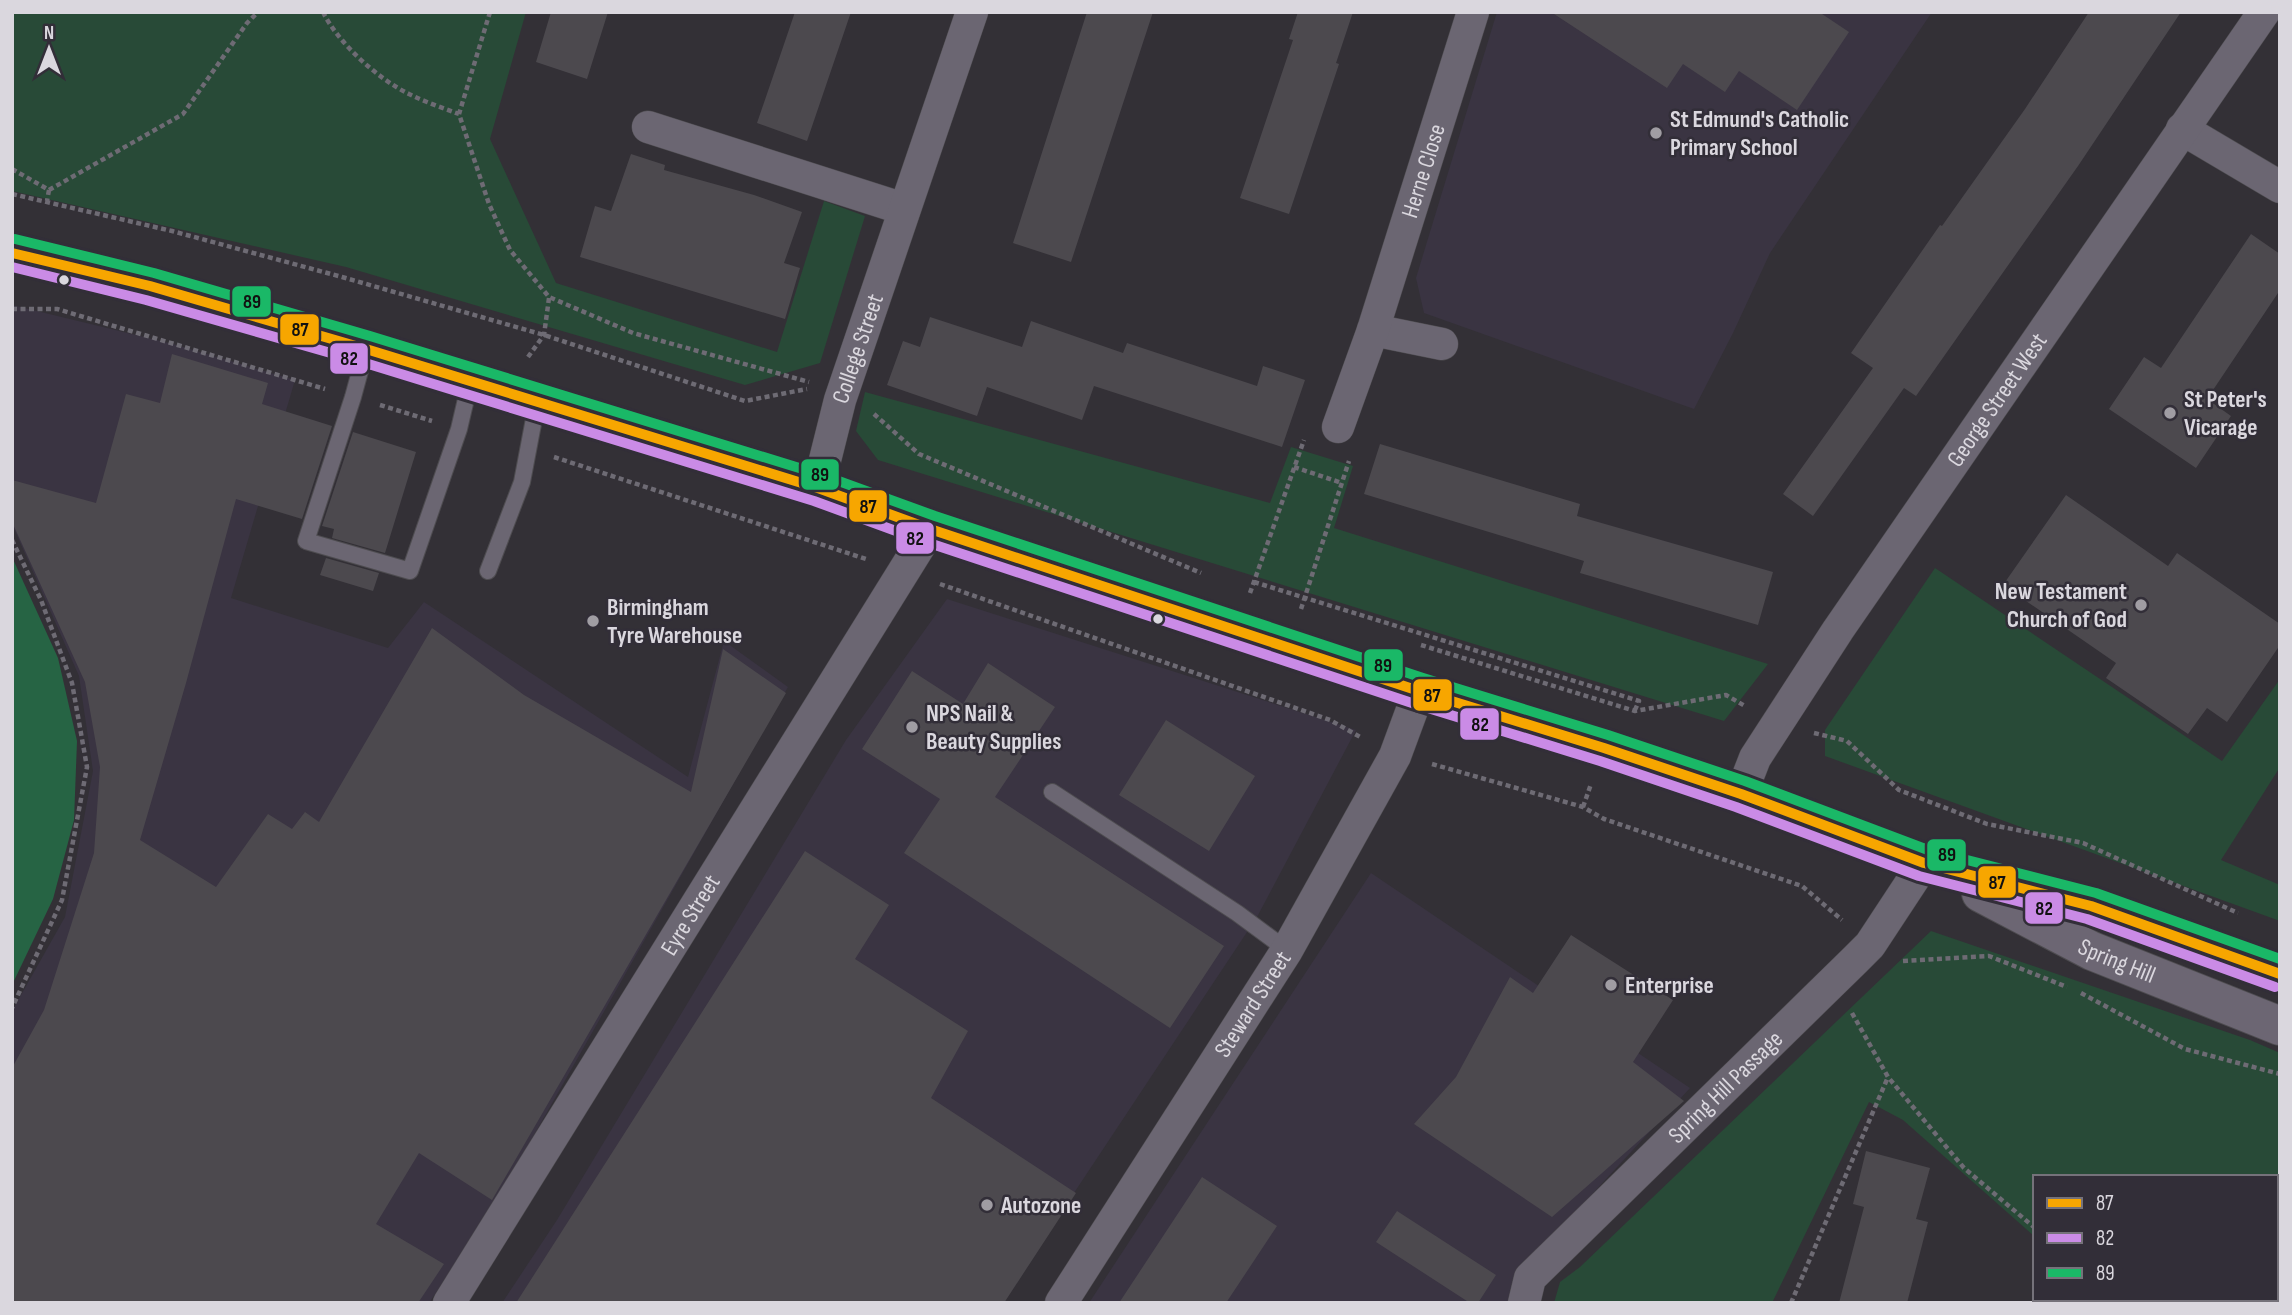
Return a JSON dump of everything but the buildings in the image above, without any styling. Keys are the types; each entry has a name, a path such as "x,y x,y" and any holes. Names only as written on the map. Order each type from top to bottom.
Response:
{"main road":[{"name":"Spring Hill","path":"12,253 150,286 366,349 818,488 930,529 1419,691 1741,794 1924,863 2091,906 2280,974"},
{"name":"Spring Hill","path":"1924,863 2092,951 2280,1026"}],"street":[{"name":"College Street","path":"818,488 841,396 972,12"},
{"name":"Herne Close","path":"1338,427 1373,330 1473,12"},
{"name":"George Street West","path":"1741,794 1755,758 1846,619 2264,12"},
{"path":"648,127 904,209"},
{"path":"2182,129 2280,187"},
{"path":"1373,330 1442,344"},
{"name":"Eyre Street","path":"449,1303 930,529"},
{"name":"Steward Street","path":"1061,1303 1287,950 1395,756 1419,691"},
{"name":"Spring Hill Passage","path":"1524,1303 1530,1278 1870,945 1924,863"}],"lane":[{"path":"366,349 306,541 410,571 459,429 503,392 528,449 522,482 488,571"},
{"path":"1052,792 1237,913 1287,950"}],"path":[{"path":"49,190 183,114 247,23 258,12"},
{"path":"323,12 327,21 366,65 408,94 460,114"},
{"path":"491,12 460,114 489,204 510,250 549,297 633,333 841,396 874,414 919,454 1212,578"},
{"path":"12,169 49,190"},
{"path":"47,201 49,190"},
{"path":"12,194 172,231 544,335 745,401 803,388 841,396"},
{"path":"503,392 544,335 549,297"},
{"path":"12,309 57,309 459,429"},
{"path":"1238,631 1311,419 1358,433 1288,646"},
{"path":"528,449 905,572 1330,720 1395,756 1452,769 1583,807 1604,819 1802,887 1870,945 1899,962 1989,956 2074,990 2185,1049 2280,1074"},
{"path":"1294,467 1342,483"},
{"path":"12,540 41,600 72,683 87,767 62,900 12,1008"},
{"path":"1238,588 1263,597"},
{"path":"1288,605 1313,612"},
{"path":"1415,643 1635,711 1726,695 1777,724 1847,741 1899,790 1987,824 2083,843 2243,915"},
{"path":"1834,982 1888,1077 1964,1168 2033,1226"},
{"path":"1791,1303 1888,1077"}],"shaded area":[{"path":"12,12 526,12 490,139 556,283 777,352 824,201 865,216 820,363 745,385 346,267 12,191"},
{"name":"St Edmund's Catholic Primary School","path":"1497,12 1932,12 1770,253 1694,409 1424,313 1416,278"},
{"path":"12,305 173,344 295,380 231,598 388,648 424,602 688,777 724,641 788,687 491,1211 429,1303 12,1303 12,1011 65,917 93,771 79,676 12,524"},
{"path":"865,392 1270,503 1291,447 1353,466 1334,528 1768,664 1724,721 878,460 856,431"},
{"path":"12,557 58,658 77,741 74,820 53,899 12,985"},
{"path":"1935,568 2222,761 2280,679 2280,767 2221,860 2280,885 2280,921 1825,756 1825,730"},
{"path":"947,599 1356,730 1257,917 1001,1303 502,1303 557,1220 846,740"},
{"path":"1371,873 1690,1088 1523,1269 1510,1303 1089,1303"},
{"path":"1931,931 2250,1040 2280,1053 2280,1303 2140,1301 2278,1301 2278,1175 2033,1175 2033,1235 1903,1120 1869,1102 1772,1303 1554,1303 1560,1282 1580,1267"}],"transit line":[{"name":"89","path":"15,239 154,273 370,336 822,475 935,516 1423,678 1745,781 1928,850 2096,893 2280,959"},
{"name":"87","path":"12,253 150,286 366,349 818,488 930,529 1419,691 1741,794 1924,863 2091,906 2280,974"},
{"name":"82","path":"12,267 146,300 362,362 814,501 926,542 1736,807 1919,876 2087,919 2275,987"}],"place":[{"name":"St Edmund's Catholic Primary School","path":"1656,133"},
{"name":"St Peter's Vicarage","path":"2170,413"},
{"name":"New Testament Church of God","path":"2141,605"},
{"name":"Birmingham Tyre Warehouse","path":"593,621"},
{"name":"NPS Nail & Beauty Supplies","path":"912,727"},
{"name":"Enterprise","path":"1611,985"},
{"name":"Autozone","path":"987,1205"}]}
